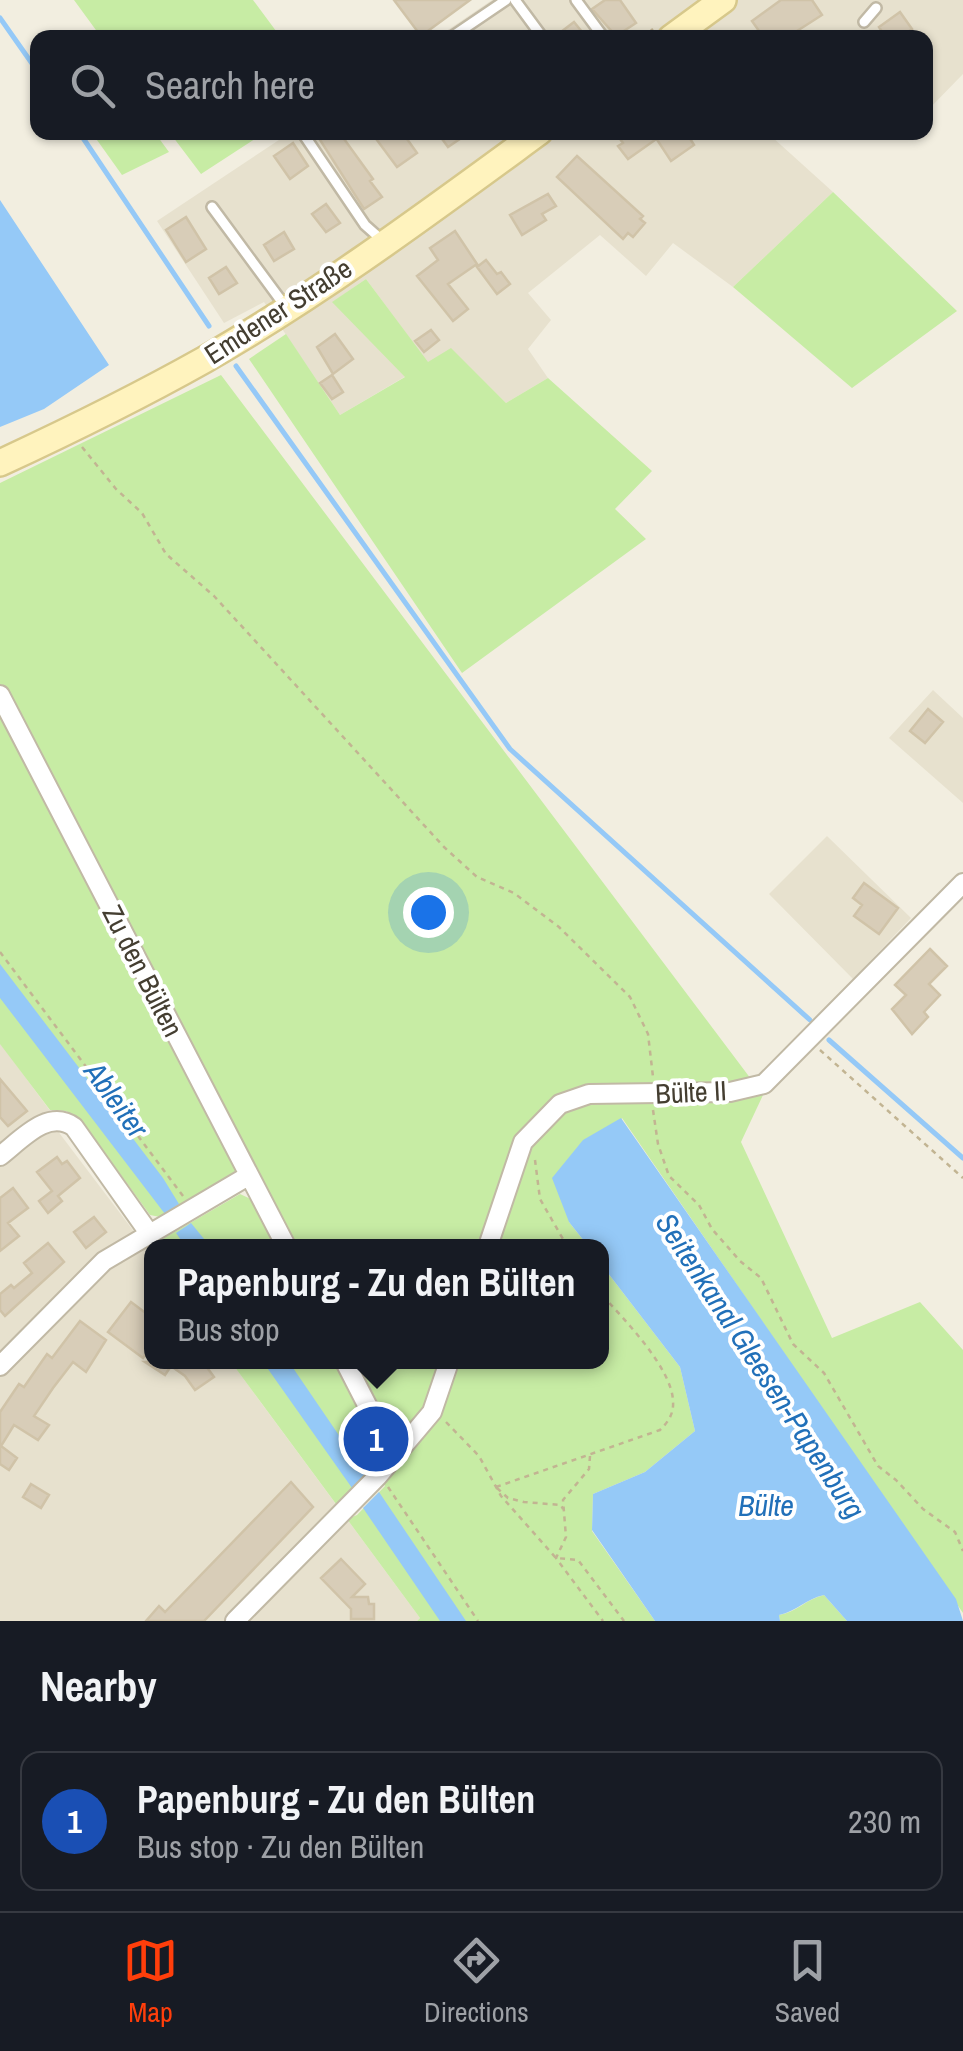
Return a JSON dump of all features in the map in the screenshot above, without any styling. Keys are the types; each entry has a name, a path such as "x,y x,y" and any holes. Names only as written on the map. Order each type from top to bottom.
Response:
{"street":[{"path":"682,30 723,0"},
{"name":"Emdener Straße","path":"0,463 206,359 386,242 529,140"},
{"name":"Zu den Bülten","path":"0,695 282,1239"},
{"name":"Bülte II","path":"490,1239 523,1142 560,1104 589,1094 730,1092 764,1084 963,883"},
{"path":"0,1156 48,1121 65,1121 150,1233"},
{"path":"0,1366 104,1260 248,1176"},
{"path":"349,1369 383,1436 400,1449"},
{"path":"235,1621 381,1472 432,1412 447,1369"}],"lane":[{"path":"462,30 506,0"},
{"path":"515,0 537,30"},
{"path":"576,0 598,30"},
{"path":"864,22 876,8"},
{"path":"307,140 365,225 386,242"},
{"path":"212,207 286,308"}],"path":[{"path":"71,430 87,456 142,513 166,554 214,596 444,848 476,877 514,893 559,927 630,997 648,1034 658,1144 669,1176 699,1205 712,1229 740,1261 760,1278 793,1344 824,1374 878,1466 922,1510 955,1532 963,1551"},
{"path":"0,952 184,1196 189,1212"},
{"path":"806,1041 963,1178"},
{"path":"523,1142 535,1160 540,1200 562,1239"},
{"path":"496,1488 660,1430 670,1418 673,1402 667,1380 638,1336 609,1303"},
{"path":"432,1412 479,1456 496,1488 603,1621"},
{"path":"556,1558 566,1537 563,1500 589,1469 590,1455"},
{"path":"381,1472 478,1621"},
{"path":"496,1488 508,1498 560,1505 564,1511"},
{"path":"955,1532 963,1532"},
{"path":"556,1558 578,1560 624,1621"}],"shaded area":[{"path":"492,0 963,0 963,74 933,105 933,30 448,30"},
{"path":"279,140 775,140 833,192 733,287 673,243 646,276 600,235 528,293 551,320 528,349 548,378 506,403 451,349 428,363 366,279 333,302 406,376 340,415 264,302 224,323 157,221"},
{"path":"933,690 963,718 963,803 889,738"},
{"path":"827,836 911,918 853,979 769,894"},
{"path":"0,1043 51,1112 60,1134 144,1245 144,1369 236,1369 420,1618 0,1621"}],"green space":[{"path":"74,0 253,0 275,30 96,30"},
{"path":"97,140 160,140 169,152 122,175"},
{"path":"175,140 253,140 201,174"},
{"path":"833,192 957,311 852,388 733,287"},
{"path":"366,279 428,362 451,348 506,403 548,378 652,471 615,509 646,539 462,673 249,359 286,334 340,415 405,377 332,302"},
{"path":"221,375 763,1095 741,1142 832,1338 920,1302 963,1350 963,1613 622,1118 569,1222 582,1239 288,1239 249,1163 160,1217 150,1215 81,1120 66,1111 50,1110 0,1044 0,483"},
{"path":"240,1194 255,1201 275,1239 162,1239"},
{"path":"609,1274 680,1367 695,1431 645,1472 593,1494 592,1531 655,1621 417,1621 420,1618 347,1519 357,1515 385,1486 383,1482 410,1425 389,1430 352,1369 609,1369"},
{"path":"236,1369 340,1369 368,1426 361,1430 370,1447 378,1443 376,1465 336,1504"},
{"path":"824,1595 847,1621 780,1621 779,1615"}],"water":[{"path":"0,200 109,365 44,409 0,427"},
{"path":"0,964 163,1178 179,1204 165,1214 0,998"},
{"name":"Bülte","path":"621,1118 956,1599 963,1621 847,1621 824,1595 779,1615 780,1621 655,1621 592,1530 593,1494 645,1472 695,1431 680,1367 609,1274 609,1239 582,1239 569,1222 552,1178 583,1140"},
{"path":"191,1223 204,1239 180,1239 176,1233"},
{"path":"268,1369 294,1369 366,1475 352,1488"},
{"path":"379,1492 466,1621 440,1621 363,1508"}],"building":[{"path":"394,0 470,0 429,30 416,30"},
{"path":"605,0 620,0 636,23 625,30 611,30 592,9"},
{"path":"781,0 812,0 822,15 799,30 758,30 752,21"},
{"path":"900,12 912,29 881,30 879,27"},
{"path":"574,22 580,30 564,30"},
{"path":"320,140 345,140 373,179 370,181 382,197 364,209"},
{"path":"377,140 408,140 417,153 397,167"},
{"path":"621,140 655,140 628,159 618,146 623,143"},
{"path":"657,140 691,140 694,145 671,161"},
{"path":"293,143 308,166 290,179 274,156"},
{"path":"577,156 643,216 640,219 645,223 633,237 628,233 623,239 557,177"},
{"path":"548,194 556,206 542,214 546,220 522,235 510,215"},
{"path":"326,204 340,223 326,232 312,214"},
{"path":"186,217 206,249 186,262 166,230"},
{"path":"455,231 477,264 448,284 468,309 453,321 417,276 438,260 430,248"},
{"path":"284,232 294,249 274,261 264,245"},
{"path":"486,260 510,284 497,294 477,267"},
{"path":"226,267 237,283 219,294 209,278"},
{"path":"431,330 439,340 424,352 415,341"},
{"path":"335,334 353,359 333,374 317,347"},
{"path":"332,375 343,392 332,399 320,383"},
{"path":"928,709 943,722 925,743 910,731"},
{"path":"864,883 898,908 879,934 854,916 862,905 853,898"},
{"path":"930,949 947,966 929,984 940,995 924,1012 928,1017 912,1034 892,1009 906,995 895,985"},
{"path":"0,1079 27,1111 8,1126 0,1117"},
{"path":"57,1157 62,1164 67,1161 80,1178 58,1196 62,1201 48,1213 39,1201 52,1191 37,1172"},
{"path":"13,1188 28,1208 8,1223 19,1236 0,1251 0,1198"},
{"path":"94,1217 106,1232 86,1248 74,1232"},
{"path":"48,1243 64,1262 5,1316 0,1310 0,1294 32,1273 24,1263"},
{"path":"131,1302 144,1312 144,1357 143,1358 108,1332"},
{"path":"80,1321 106,1340 86,1372 73,1362 53,1388 34,1416 49,1425 38,1440 14,1425 1,1446 17,1458 9,1470 0,1464 0,1412 19,1384 24,1387 47,1354 52,1358"},
{"path":"175,1369 208,1369 214,1377 195,1390"},
{"path":"291,1482 313,1507 204,1621 146,1621 159,1606 165,1612"},
{"path":"31,1484 49,1495 41,1508 23,1497"},
{"path":"341,1559 365,1584 352,1597 368,1597 369,1604 374,1604 374,1619 351,1619 351,1609 321,1578"}],"waterway":[{"path":"0,18 30,61"},
{"path":"84,140 209,326"},
{"path":"236,366 510,749 810,1020"},
{"path":"829,1040 963,1158"}],"place":[{"name":"Papenburg - Zu den Bülten","path":"376,1439"}],"water label":[{"name":"Ableiter","path":"116,1100"},
{"name":"Seitenkanal Gleesen-Papenburg","path":"760,1366"}]}
